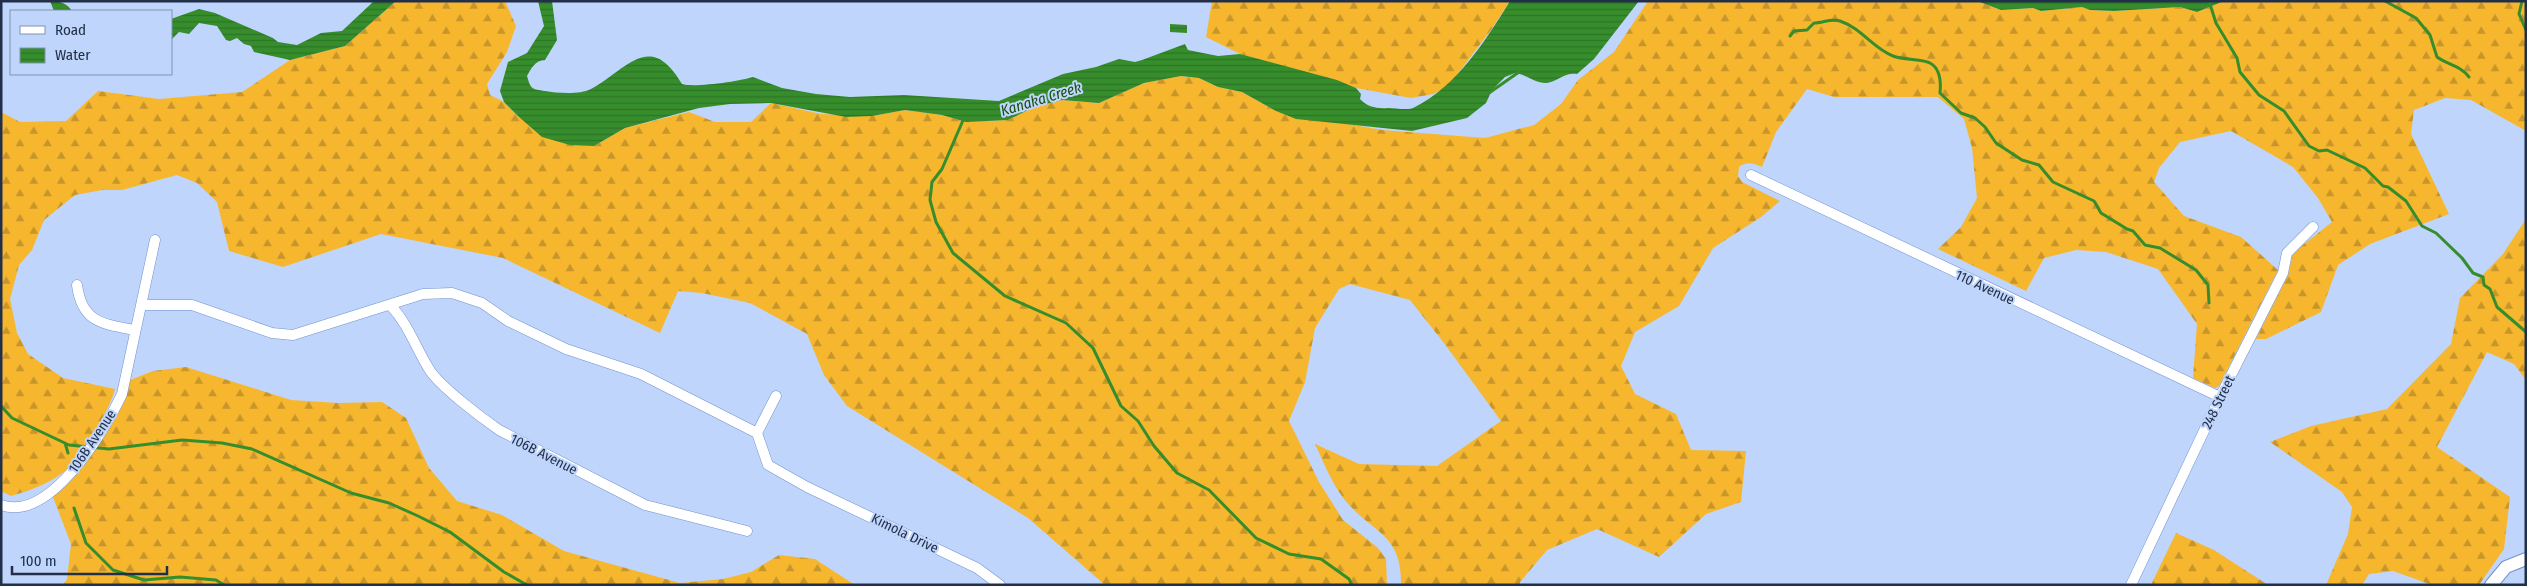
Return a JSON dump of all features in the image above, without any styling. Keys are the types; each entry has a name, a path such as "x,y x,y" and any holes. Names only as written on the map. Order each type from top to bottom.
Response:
{"main road":[{"path":"2491,585 2503,570 2521,560"}],"street":[{"name":"110 Avenue","path":"1751,175 2220,397"},
{"name":"248 Street","path":"2131,585 2220,397 2283,273 2286,253 2313,227"},
{"name":"106B Avenue","path":"1,506 10,509 28,505 51,492 64,482 91,448 122,394 155,240"},
{"path":"77,285 79,302 88,314 106,324 135,330"},
{"path":"142,305 192,305 272,333 293,336 391,306 423,294 442,292 482,303 508,320 566,349 641,374 757,433 776,396"},
{"name":"106B Avenue","path":"391,306 403,320 429,370 479,416 499,430 645,505 747,531"},
{"name":"Kimola Drive","path":"757,433 768,465 807,487 977,568 1000,585"}],"green space":[{"path":"396,1 505,1 516,26 507,52 487,84 490,95 504,102 519,117 594,146 625,128 689,112 715,122 751,122 771,103 821,114 872,116 905,110 942,115 966,122 1008,120 1034,107 1062,100 1099,103 1144,83 1180,76 1199,78 1218,87 1242,92 1276,111 1382,130 1485,138 1534,125 1561,104 1578,80 1614,52 1648,1 1977,1 2001,10 2033,8 2041,11 2082,7 2090,10 2114,11 2180,7 2197,12 2224,1 2526,1 2526,131 2471,100 2445,98 2414,110 2411,134 2449,214 2370,244 2338,265 2321,312 2266,339 2256,339 2288,275 2293,253 2332,222 2318,198 2293,167 2231,131 2180,142 2159,168 2154,182 2184,216 2241,237 2278,270 2219,386 2215,388 2193,378 2197,324 2158,269 2106,252 2076,250 2044,258 2026,291 1938,249 1961,227 1977,198 1972,148 1964,119 1938,97 1834,97 1807,89 1776,132 1762,167 1750,163 1739,167 1738,176 1742,182 1780,201 1761,217 1713,248 1679,306 1635,332 1621,366 1635,394 1676,414 1691,450 1746,451 1741,502 1706,514 1659,557 1597,529 1547,550 1520,582 1520,585 1401,585 1400,568 1391,544 1355,511 1339,493 1315,444 1359,464 1437,466 1501,421 1410,300 1350,284 1339,289 1315,328 1305,382 1289,421 1319,482 1343,520 1378,548 1386,559 1387,585 1105,585 1028,518 847,406 824,375 807,334 750,303 702,293 678,291 660,333 503,258 381,234 283,267 229,251 217,202 197,183 177,175 122,190 102,190 75,195 44,220 32,250 19,265 10,299 17,333 28,354 63,378 115,389 93,435 68,468 49,481 24,492 11,496 1,491 1,112 20,122 66,121 98,91 159,99 242,92 290,60 345,46"},
{"path":"1212,1 1510,1 1491,30 1456,76 1442,90 1433,94 1411,98 1356,88 1240,54 1206,37"},
{"path":"2526,219 2526,380 2514,364 2487,352 2437,447 2510,497 2504,549 2479,585 2432,585 2393,571 2369,574 2362,585 2326,585 2348,534 2352,507 2342,492 2270,442 2311,426 2387,409 2451,344 2460,298 2503,254"},
{"path":"186,367 291,400 338,403 382,402 406,418 429,468 457,501 502,515 564,551 680,583 723,579 751,572 779,555 815,559 855,585 63,585 67,579 71,544 51,492 77,464 125,382 153,371"},
{"path":"2176,533 2214,550 2268,585 2151,585"}],"water":[{"path":"50,1 63,3 71,10 54,10"},
{"path":"374,1 396,1 345,46 290,60 254,52 251,46 244,44 237,38 230,41 226,40 217,26 199,23 189,34 179,32 172,39 172,19 199,9 215,13 273,38 278,42 297,45 321,33 342,31"},
{"path":"538,1 552,1 557,40 545,60 536,63 527,76 533,88 550,92 586,91 627,65 648,56 659,59 670,68 682,84 688,85 718,84 753,77 782,88 816,94 850,97 904,95 999,101 1063,74 1096,67 1119,59 1135,62 1185,44 1188,50 1218,56 1240,54 1337,80 1356,88 1361,94 1360,99 1369,106 1406,109 1412,108 1430,98 1457,75 1491,31 1510,1 1639,1 1594,59 1577,74 1565,75 1543,83 1515,73 1505,77 1492,90 1486,103 1467,118 1412,131 1296,119 1276,111 1242,92 1218,87 1199,78 1181,76 1144,83 1099,103 1062,100 1034,107 1008,120 966,122 942,115 905,110 872,116 846,117 771,103 730,104 699,108 625,128 594,146 570,145 542,137 504,102 500,91 508,62 527,53 544,26"},
{"path":"1977,1 2224,1 2197,12 2180,7 2114,11 2090,10 2082,7 2041,11 2033,8 2001,10"},
{"path":"1170,24 1187,25 1187,33 1170,32"}],"waterway":[{"path":"2209,1 2216,23 2237,58 2240,72 2259,95 2284,111 2309,146 2319,151 2327,150 2365,168 2383,186 2388,187 2406,201 2422,226 2436,233 2462,258 2473,273 2483,277 2484,285 2490,289 2497,307 2526,332"},
{"path":"2385,1 2416,18 2430,35 2437,57 2462,70 2469,77"},
{"path":"2522,1 2519,14 2526,30"},
{"path":"1790,36 1794,31 1807,30 1814,23 1837,20 1854,28 1886,53 1930,63 1938,72 1940,93 1961,113 1975,118 1985,127 1996,143 2022,160 2039,165 2053,182 2094,201 2101,213 2133,231 2145,245 2160,248 2196,270 2208,285 2209,303"},
{"name":"Kanaka Creek","path":"1489,93 1519,72"},
{"path":"964,118 942,169 932,182 930,200 936,222 953,253 1005,296 1066,323 1093,348 1121,406 1138,421 1154,446 1177,473 1209,490 1256,538 1289,554 1321,559 1349,579 1352,585"},
{"path":"1,406 12,418 69,445 109,449 182,440 222,443 252,449 351,493 389,503 418,516 450,532 504,572 527,585"},
{"path":"65,443 68,453"},
{"path":"74,508 86,543 113,570 144,580 180,577 216,580 224,585"}]}
